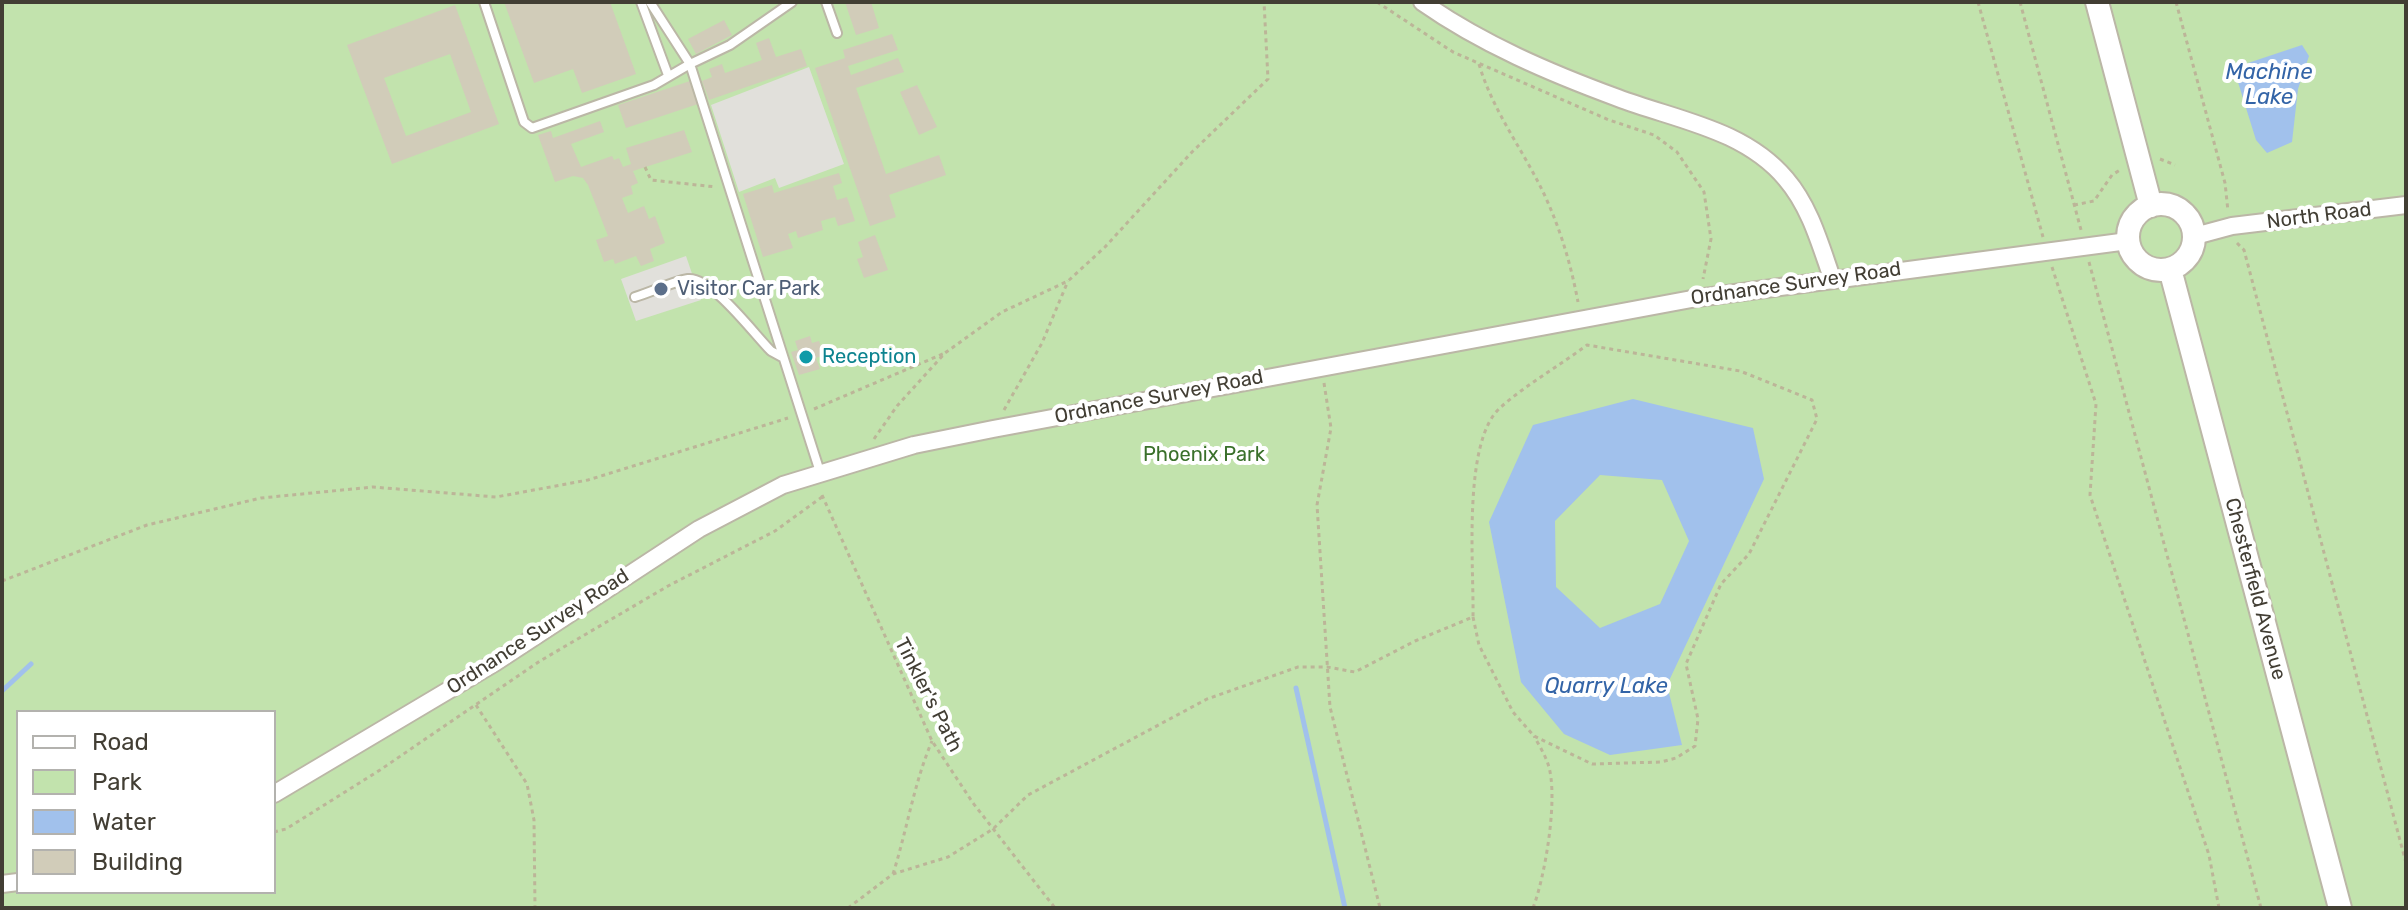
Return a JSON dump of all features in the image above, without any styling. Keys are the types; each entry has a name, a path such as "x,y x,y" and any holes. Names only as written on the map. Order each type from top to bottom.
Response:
{"street":[{"path":"1422,2 1496,48 1619,99 1708,126 1751,149 1786,179 1810,217 1832,278"},
{"path":"2097,2 2151,206"},
{"path":"2171,205 2180,210 2188,217 2195,236 2185,261 2170,269 2159,270 2141,263 2128,241 2135,217 2151,206 2171,205"},
{"name":"North Road","path":"2195,236 2406,205"},
{"name":"Ordnance Survey Road","path":"276,793 496,662 699,529 783,485 820,472 914,445 993,429 1697,298 2128,241"},
{"name":"Chesterfield Avenue","path":"2170,269 2340,908"}],"lane":[{"path":"484,2 524,122 532,128 654,85 730,45 792,2"},
{"path":"641,2 668,75"},
{"path":"650,2 690,64 820,472"},
{"path":"826,2 837,33"},
{"path":"635,297 688,279 700,279 771,351 782,357"}],"path":[{"path":"1258,2 1264,13"},
{"path":"857,463 897,406 945,353 1002,312 1068,281 1105,247 1192,152 1268,79 1264,2"},
{"path":"1377,2 1453,52 1609,120 1654,135 1677,152 1704,192 1709,222 1711,239 1697,298"},
{"path":"1978,2 2047,250 2096,404 2090,495 2209,855 2219,908"},
{"path":"2020,2 2082,235"},
{"path":"2176,2 2225,183 2233,229 2244,250 2406,863"},
{"path":"1479,64 1489,97 1545,196 1569,255 1581,320"},
{"path":"2158,159 2175,165"},
{"path":"645,167 651,180 727,188"},
{"path":"2074,205 2094,201 2112,175 2123,168"},
{"path":"2088,259 2261,908"},
{"path":"993,429 1042,343 1068,281"},
{"path":"1533,908 1543,882 1551,789 1549,766 1534,736 1513,712 1479,645 1473,617 1473,475 1482,435 1499,408 1587,345 1740,371 1812,400 1817,419 1749,554 1721,584 1686,664 1698,719 1695,746 1676,758 1661,762 1592,764 1534,736"},
{"path":"2,581 147,525 261,498 373,487 496,497 588,480 697,444 801,415 945,353"},
{"path":"1321,367 1331,428 1317,505 1330,707 1380,908"},
{"name":"Tinkler's Path","path":"820,472 822,497 932,741 993,829 1055,908"},
{"path":"276,832 286,829 380,770 540,661 643,601 775,531 822,497"},
{"path":"848,908 893,874 948,857 993,829 1028,795 1207,699 1298,667 1327,667 1355,672 1473,617"},
{"path":"476,705 527,784 534,820 535,908"},
{"path":"893,874 909,824 922,765 932,741"}],"green space":[{"name":"Phoenix Park","path":"2,2 2406,2 2406,908 2,908"}],"shaded area":[{"path":"809,67 844,164 779,188 775,178 739,192 711,105"},
{"name":"Visitor Car Park","path":"686,256 701,300 636,321 621,279"}],"water":[{"name":"Machine Lake","path":"2302,45 2309,56 2298,89 2292,142 2267,153 2256,140 2237,79 2248,63"},
{"name":"Quarry Lake","path":"1633,399 1753,428 1764,479 1667,685 1682,745 1610,755 1564,734 1521,682 1489,522 1533,425","holes":["1600,475 1662,480 1689,541 1660,604 1600,628 1556,587 1555,521"]}],"building":[{"path":"504,2 610,2 636,74 582,93 573,69 534,83"},
{"path":"845,2 871,2 879,28 856,35"},
{"path":"455,5 499,124 392,164 347,45","holes":["450,54 471,112 406,136 384,78"]},
{"path":"724,20 732,35 696,54 688,39"},
{"path":"892,34 898,50 848,66 851,75 898,58 904,72 856,88 886,174 939,155 946,175 889,195 896,217 870,226 815,68 845,58 843,50"},
{"path":"769,38 776,57 801,49 807,66 709,100 702,81 712,77 709,69 722,64 725,73 762,60 756,43"},
{"path":"693,80 701,103 626,128 618,105"},
{"path":"917,85 937,127 919,135 900,92"},
{"path":"600,121 604,132 571,144 581,167 612,156 614,160 619,158 623,167 631,164 626,148 684,130 692,152 633,171 638,183 631,186 633,194 622,198 628,213 644,206 649,219 655,216 665,243 650,249 654,261 641,266 636,256 615,264 613,259 604,262 596,240 608,236 588,185 583,178 573,176 555,182 538,135 551,131 553,138"},
{"path":"839,173 842,183 833,186 837,200 847,197 855,221 838,226 835,217 821,221 823,230 798,238 796,231 788,234 793,248 763,257 743,194 772,185 774,193"},
{"path":"875,235 888,270 864,278 857,259 863,257 858,242"},
{"name":"Reception","path":"810,336 812,343 819,341 824,355 816,358 820,369 799,375 791,352 798,350 795,341"}],"waterway":[{"path":"2,691 31,664"},
{"path":"1296,688 1345,908"}],"place":[{"name":"Visitor Car Park","path":"661,289"},
{"name":"Reception","path":"806,357"}]}
